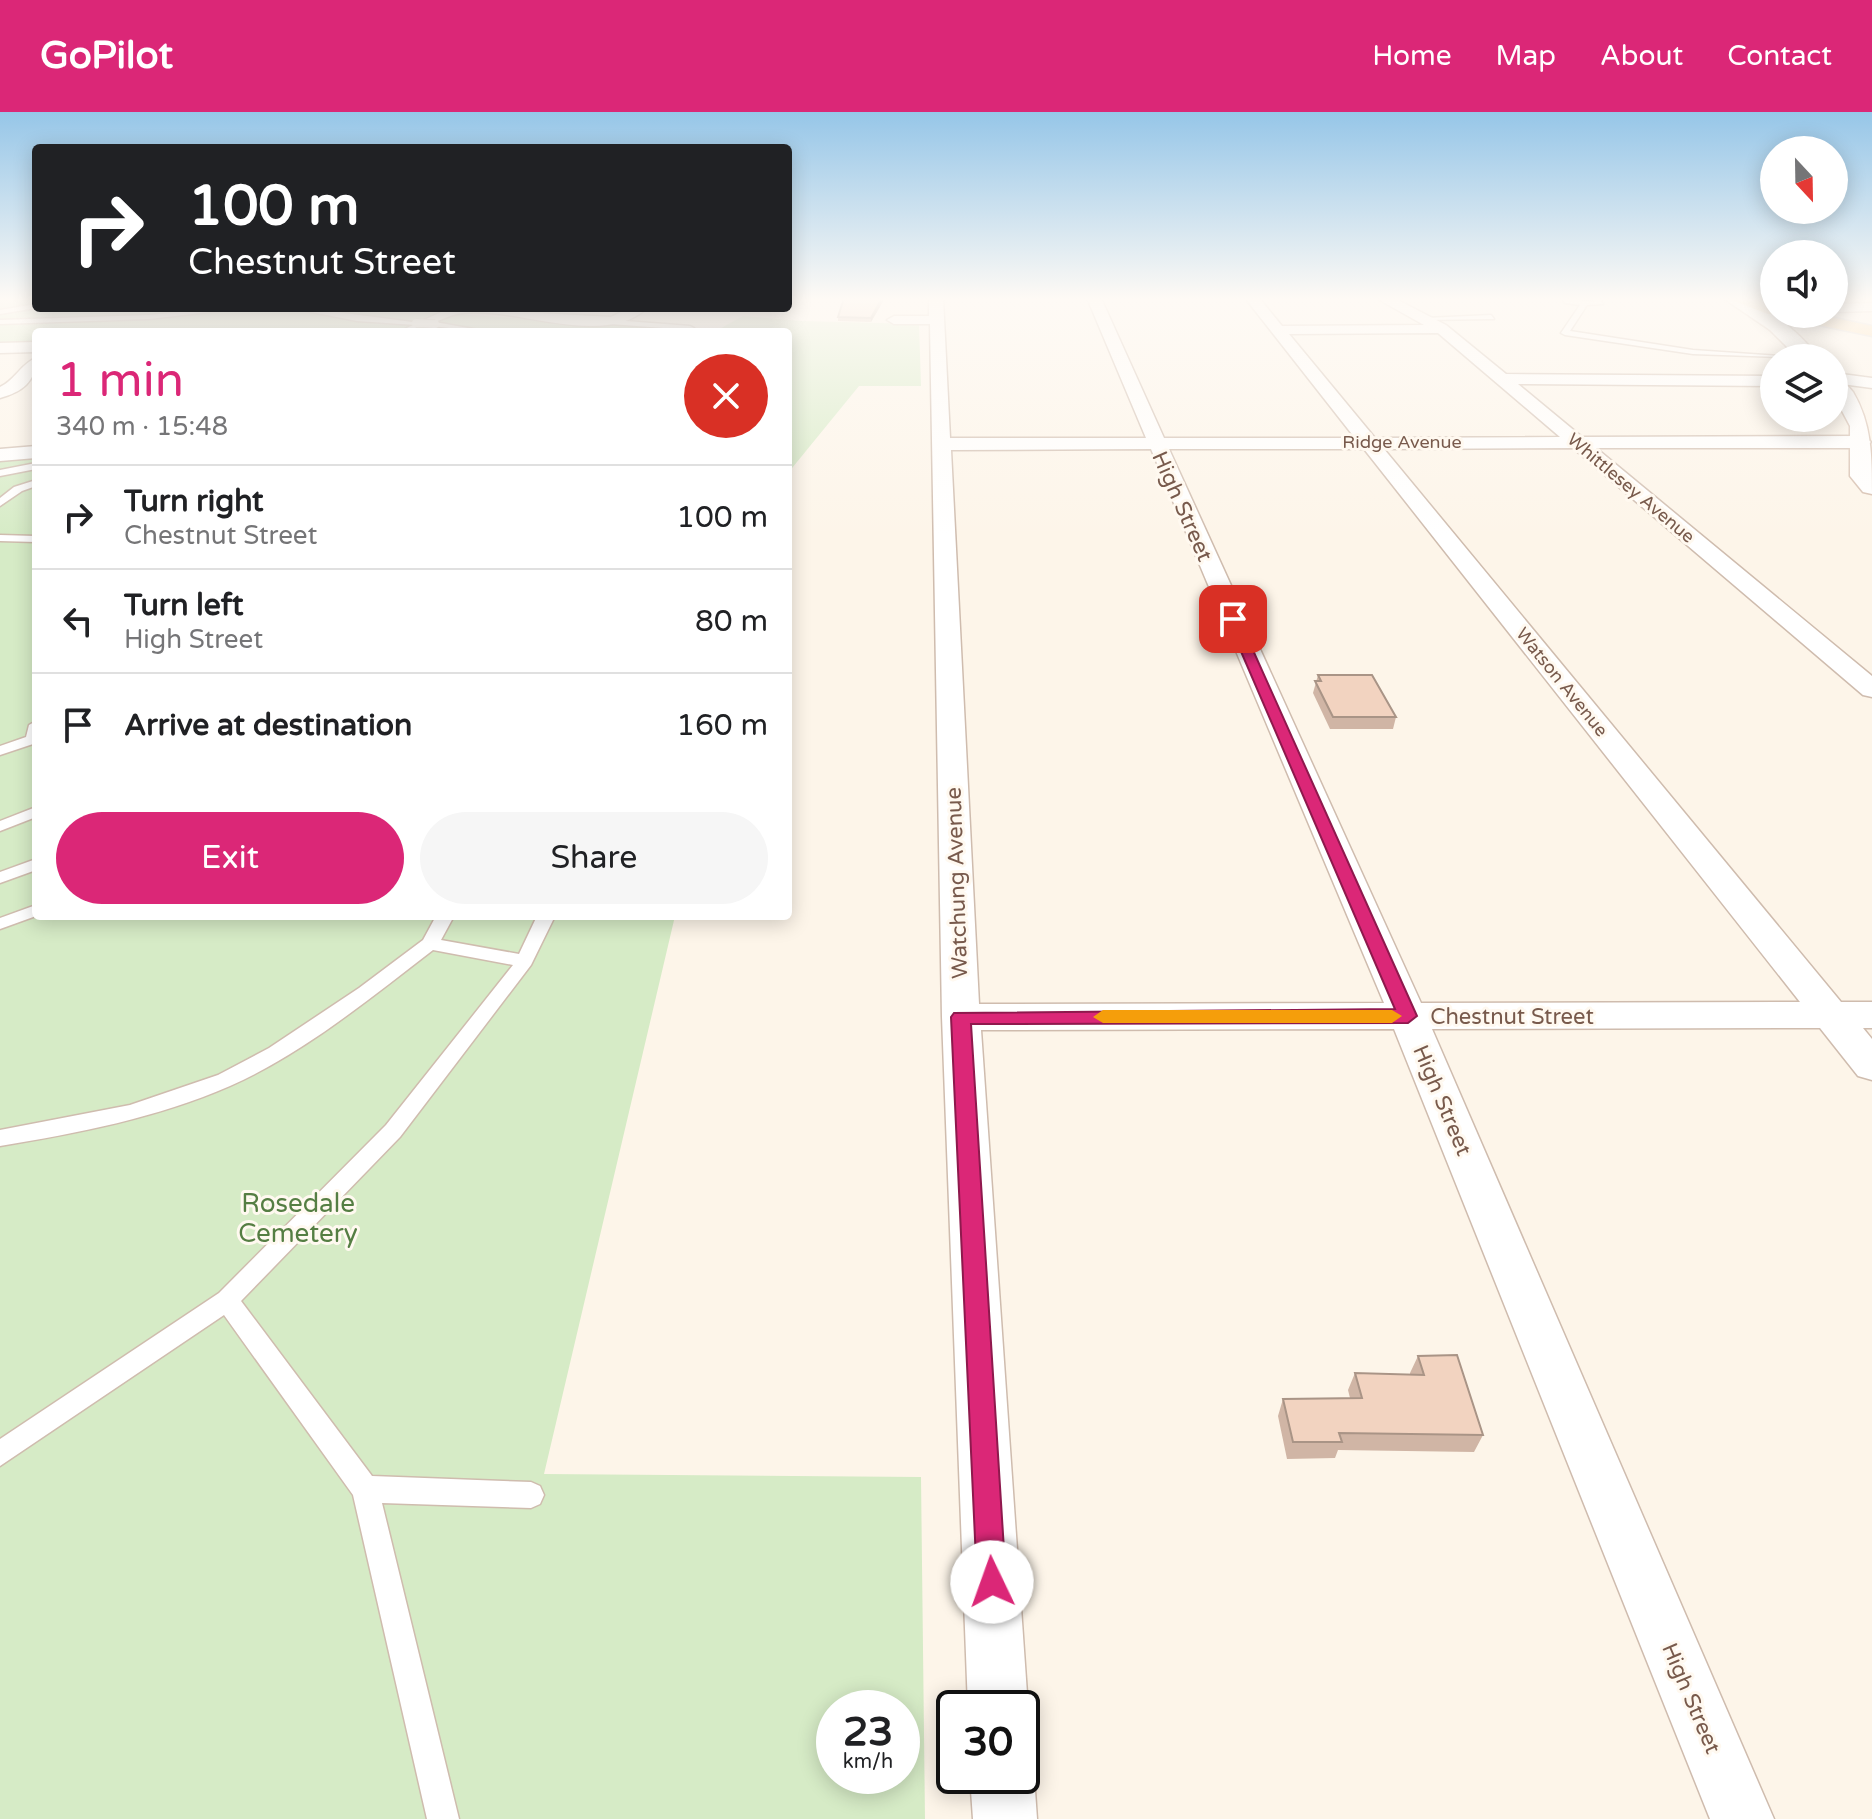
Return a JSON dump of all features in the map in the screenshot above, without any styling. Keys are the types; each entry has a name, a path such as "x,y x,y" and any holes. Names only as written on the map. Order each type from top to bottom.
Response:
{"street":[{"path":"0,393 14,388 24,378"},
{"name":"Watchung Avenue","path":"939,378 961,1017 997,1690"},
{"name":"High Street","path":"1128,378 1408,1016 1742,1819"},
{"name":"Watson Avenue","path":"1316,378 1872,1066"},
{"path":"1504,379 1760,381"},
{"name":"Whittlesey Avenue","path":"1504,379 1574,442 1872,689"},
{"path":"1848,382 1872,383"},
{"path":"1848,399 1863,425 1862,476 1872,487"},
{"name":"Ridge Avenue","path":"942,444 1865,439"},
{"path":"0,455 32,452"},
{"name":"Chestnut Street","path":"961,1017 1872,1015"},
{"path":"1003,1794 1005,1819"}],"lane":[{"path":"0,473 32,467"},
{"path":"0,503 18,489 32,484"},
{"path":"0,538 32,539"},
{"path":"0,751 32,740"},
{"path":"0,826 32,814"},
{"path":"0,878 32,866"},
{"path":"0,924 32,912"},
{"path":"0,1138 154,1106 251,1067 352,1002 430,944 443,920"},
{"path":"0,1454 227,1300 393,1131 459,1051 525,961 544,920"},
{"path":"430,944 525,961"},
{"path":"227,1300 365,1489 443,1819"},
{"path":"365,1489 531,1495"}],"green space":[{"path":"792,378 921,378 921,386 859,386 792,468"},
{"name":"Rosedale Cemetery","path":"32,457 32,920 674,920 544,1474 921,1477 925,1819 0,1819 0,461"}],"building":[{"path":"1318,675 1372,675 1396,717 1333,717 1315,681 1321,681"},
{"path":"1457,1355 1483,1435 1339,1433 1342,1442 1293,1442 1283,1399 1362,1398 1355,1373 1424,1375 1418,1356"}],"slow traffic":[{"path":"1103,1017 1392,1016"}],"route":[{"path":"992,1582 961,1017 1408,1016 1233,619"}]}
